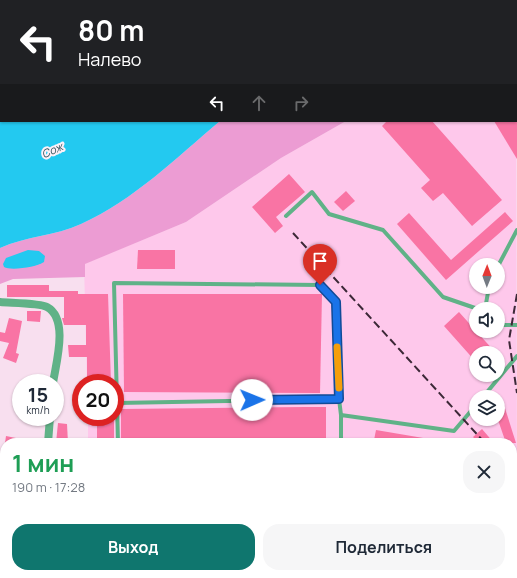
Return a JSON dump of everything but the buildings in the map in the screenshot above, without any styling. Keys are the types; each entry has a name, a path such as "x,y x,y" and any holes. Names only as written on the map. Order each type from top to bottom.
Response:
{"street":[{"path":"0,302 46,306 56,314 60,335 54,374"},
{"path":"48,438 49,426"}],"lane":[{"path":"286,216 312,192 329,214 383,230 443,297 469,306"},
{"path":"502,258 517,230"},
{"path":"116,374 114,283 320,285 336,302 341,438"},
{"path":"505,325 517,326"},
{"path":"488,390 517,356"},
{"path":"124,403 339,399"},
{"path":"341,414 454,431 469,413"},
{"path":"118,426 118,438"}],"shaded area":[{"path":"219,122 344,122 281,158 186,222 85,264 85,277 13,279 0,284 0,248 81,224 119,203 137,191 171,164"},
{"path":"344,122 516,122 517,438 88,438 88,426 124,426 124,374 87,374 84,264 186,222 281,158"}],"water":[{"name":"Сож","path":"0,122 219,122 171,164 137,191 100,214 71,228 20,241 0,248"},
{"path":"28,250 39,251 45,256 44,262 24,268 12,269 4,267 3,264 6,258"}],"railway":[{"path":"293,233 480,438"},
{"path":"517,294 509,340 517,393"}],"slow traffic":[{"path":"337,347 339,388"}],"route":[{"path":"252,400 339,399 336,302 320,285"}]}
